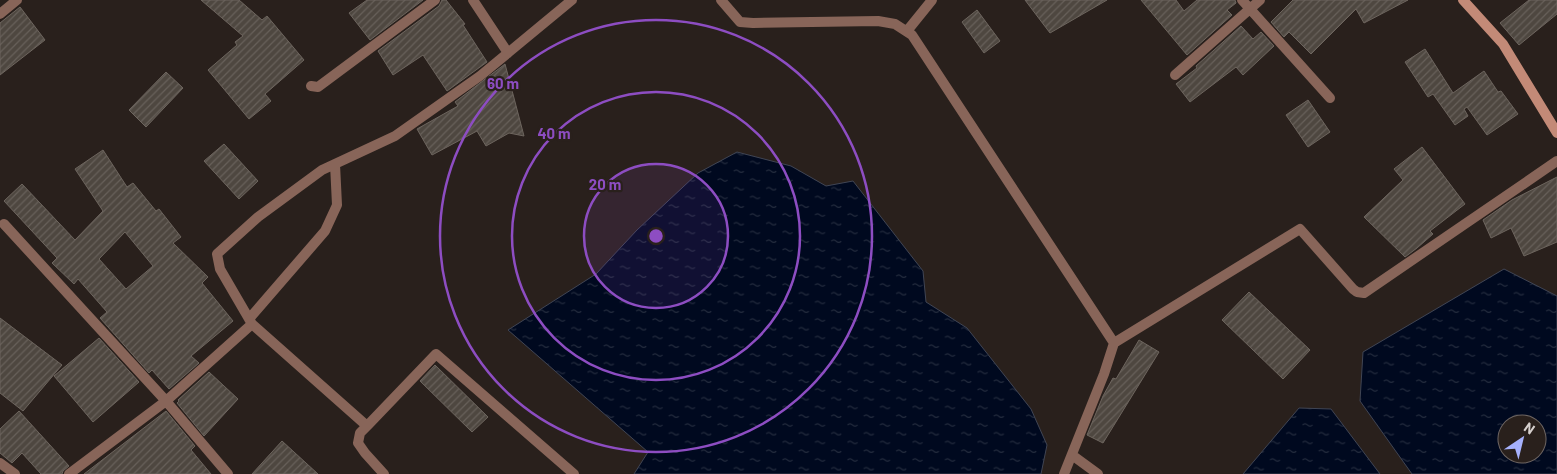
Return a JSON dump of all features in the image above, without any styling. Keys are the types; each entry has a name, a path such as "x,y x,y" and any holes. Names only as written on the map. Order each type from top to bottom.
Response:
{"main road":[{"path":"1463,0 1503,44 1557,134"}],"street":[{"path":"0,14 17,0"},
{"path":"312,86 318,87 435,0"},
{"path":"473,0 508,53"},
{"path":"367,426 250,322 220,270 216,254 258,217 322,170 395,136 508,53 572,0"},
{"path":"721,0 740,22 878,21 895,24 912,35 1114,343"},
{"path":"907,31 932,0"},
{"path":"1242,0 1330,98"},
{"path":"1175,75 1260,0"},
{"path":"1064,474 1104,374 1114,343 1300,228 1353,289 1364,293 1557,161"},
{"path":"69,474 166,401 250,322 325,232 337,205 336,164"},
{"path":"4,224 166,401 228,474"},
{"path":"384,474 358,443 360,433 436,354 574,474"},
{"path":"1072,455 1098,474"},
{"path":"0,463 15,474"}],"water":[{"path":"737,152 791,166 826,186 853,181 923,271 926,302 967,328 1031,409 1047,445 1041,474 634,474 648,452 508,330 596,274 637,230 698,173"},
{"path":"1504,269 1557,296 1557,474 1412,474 1360,401 1363,352"},
{"path":"1299,408 1331,409 1380,474 1243,474"}],"building":[{"path":"201,0 239,0 262,20 267,16 304,60 265,94 271,101 249,119 208,70 237,45 235,42 243,36"},
{"path":"367,0 423,0 370,40 349,13"},
{"path":"442,0 446,0 465,24 463,25 487,62 447,91 423,55 393,75 378,51 439,6"},
{"path":"1025,0 1107,0 1050,33"},
{"path":"1141,0 1176,0 1184,11 1197,0 1235,0 1236,3 1227,10 1232,15 1187,55"},
{"path":"1293,0 1408,0 1364,23 1356,9 1311,54 1289,32 1284,37 1271,22"},
{"path":"1529,0 1557,0 1557,14 1519,45 1500,23"},
{"path":"20,7 45,40 0,75 0,23"},
{"path":"977,10 1000,41 984,53 962,22"},
{"path":"1241,26 1253,39 1261,32 1274,46 1243,75 1236,67 1190,102 1176,84 1197,68 1196,66"},
{"path":"1425,49 1453,93 1484,71 1498,92 1501,91 1518,114 1487,135 1467,107 1464,109 1468,116 1455,125 1433,94 1428,97 1405,62"},
{"path":"505,64 524,136 509,133 486,146 477,131 432,155 417,129 458,106 455,102"},
{"path":"166,72 183,88 146,127 129,110"},
{"path":"1308,100 1330,132 1308,147 1286,115"},
{"path":"224,144 258,181 239,199 204,161"},
{"path":"1422,147 1465,204 1430,231 1433,234 1405,257 1364,217 1403,180 1394,169"},
{"path":"103,150 127,187 133,183 156,211 159,209 181,237 173,243 208,277 202,283 233,321 191,356 199,363 169,389 152,370 149,373 100,318 107,312 78,279 74,284 52,263 57,258 4,201 22,184 75,240 103,211 75,169","holes":["125,232 153,266 126,289 99,259"]},
{"path":"1557,177 1557,242 1524,256 1511,228 1491,238 1483,220 1512,200"},
{"path":"1249,292 1310,350 1283,379 1222,320"},
{"path":"0,318 62,365 23,411 0,393"},
{"path":"99,338 139,382 93,422 54,376"},
{"path":"1139,340 1159,352 1103,443 1087,435 1103,396 1113,378 1116,379"},
{"path":"435,365 488,417 472,432 420,381"},
{"path":"209,372 238,399 204,436 177,403"},
{"path":"19,411 69,466 62,474 41,474 22,453 12,463 0,453 0,429"},
{"path":"166,411 195,446 191,450 211,474 84,474"},
{"path":"282,441 318,474 252,474"}]}
